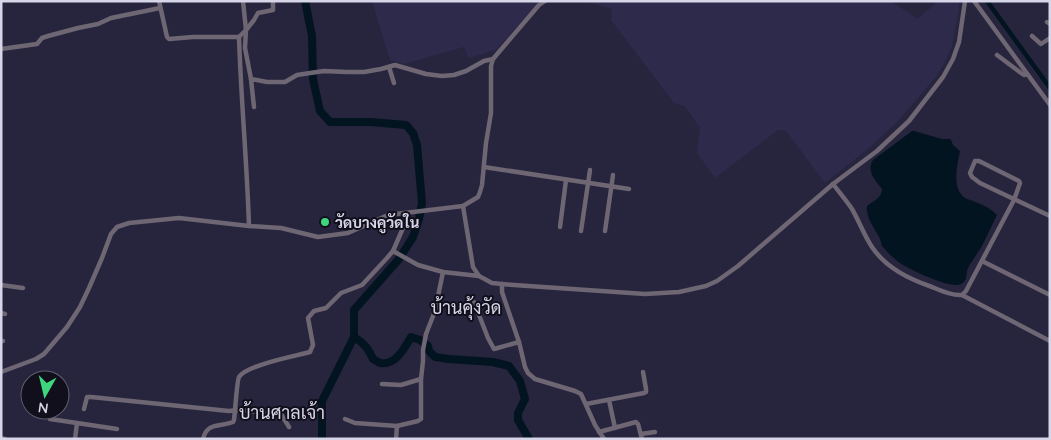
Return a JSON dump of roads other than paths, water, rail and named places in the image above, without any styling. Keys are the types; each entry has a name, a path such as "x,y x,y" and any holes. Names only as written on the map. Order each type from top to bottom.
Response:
{"street":[{"path":"159,1 169,39 239,37 254,20 258,12 273,10 273,1"},
{"path":"243,1 246,30 245,48 254,107"},
{"path":"1,372 36,359 44,354 67,327 86,294 111,234 117,227 129,223 179,218 281,228 312,236 328,236 357,230 388,215 463,206 475,199 480,192 492,105 491,74 493,59 539,5 545,1"},
{"path":"463,206 472,260 476,272 483,279 492,283 645,294 679,292 706,286 718,281 738,266 833,184 877,151 900,130 919,109 943,77 953,59 965,1"},
{"path":"974,1 1050,105"},
{"path":"1,49 38,44 44,37 98,24 111,18 160,8"},
{"path":"1032,36 1041,44 1050,38"},
{"path":"239,37 240,93 249,226"},
{"path":"996,55 1021,73 1027,74"},
{"path":"251,79 284,82 310,73 364,72 395,65 426,74 454,75 484,61 493,59"},
{"path":"389,67 394,83"},
{"path":"962,295 982,261 1014,200 1020,186 1019,181 980,161 975,161 970,173 980,183 1014,200 1050,216"},
{"path":"484,167 629,188"},
{"path":"581,231 590,170"},
{"path":"605,231 613,175"},
{"path":"560,227 566,180"},
{"path":"833,184 851,207 872,247 888,264 902,274 926,285 962,295 1050,341"},
{"path":"203,439 210,427 233,422 238,378 242,373 268,362 310,352 312,345 308,318 314,311 326,308 341,292 362,285 394,252 404,228 404,212"},
{"path":"394,252 418,265 443,272 479,276"},
{"path":"982,261 1050,295"},
{"path":"345,419 355,423 397,426 421,419 421,379 426,334 435,311 443,272"},
{"path":"502,284 502,292 528,373 535,379 581,394 604,439"},
{"path":"1,286 23,288"},
{"path":"474,302 494,349 519,342"},
{"path":"586,404 646,392 643,372"},
{"path":"382,384 401,386 421,379"},
{"path":"84,409 87,397 89,396 281,414 289,427"},
{"path":"608,400 615,428"},
{"path":"56,420 117,429"},
{"path":"599,432 636,422 642,436 655,432"},
{"path":"75,439 76,423"},
{"path":"396,439 397,426"}],"water":[{"path":"912,131 942,139 950,139 953,145 960,151 956,179 960,192 964,197 985,206 997,215 982,246 969,266 966,279 957,285 951,285 925,276 896,260 882,246 869,218 867,206 879,197 882,192 871,172 871,164 873,160"}],"waterway":[{"path":"305,1 312,36 313,79 320,111 330,122 371,122 406,125 413,133 417,145 422,203 413,237 399,259 354,310 354,337 322,401 322,439"},
{"path":"987,1 1050,88"},
{"path":"354,337 365,346 373,359 380,363 391,362 395,359 411,337 420,340 428,346 429,351 435,357 493,362 509,366 520,381 525,399 518,413 518,420 529,439"}],"place":[{"name":"วัดบางคูวัดใน","path":"325,222"}],"district":[{"name":"บ้านคุ้งวัด","path":"466,307"},
{"name":"บ้านศาลเจ้า","path":"282,412"}]}
